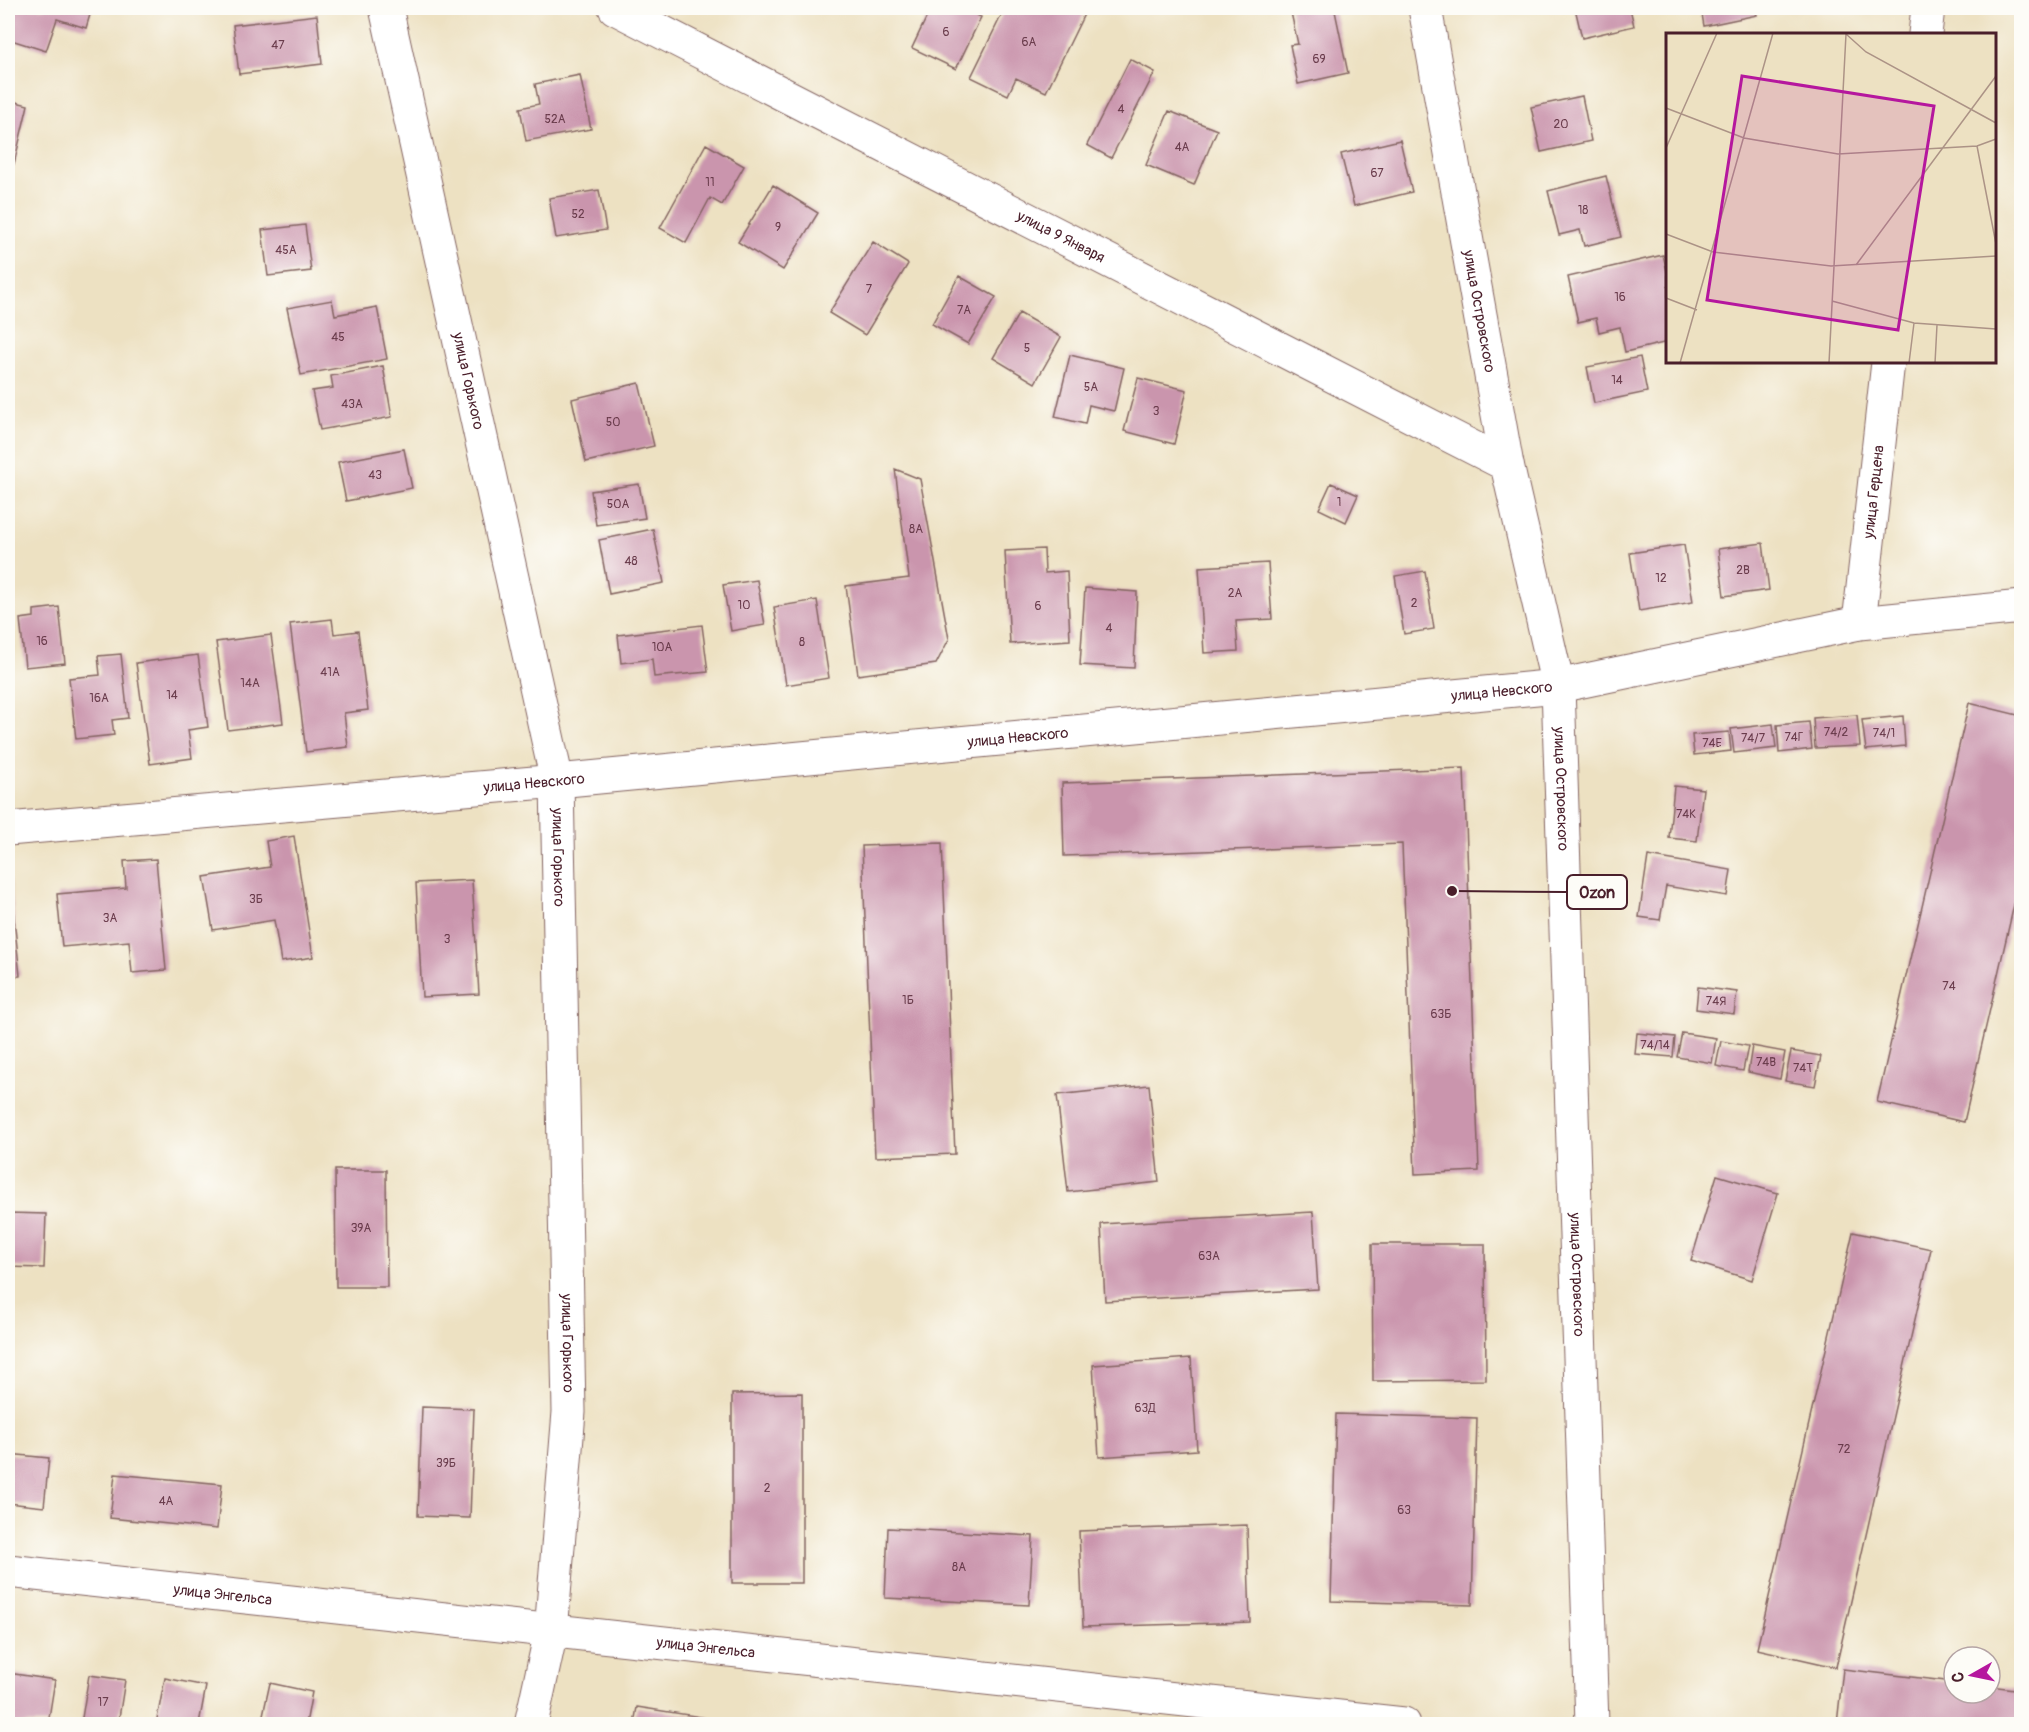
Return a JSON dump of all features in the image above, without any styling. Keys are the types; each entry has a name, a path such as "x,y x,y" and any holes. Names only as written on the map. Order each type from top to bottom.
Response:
{"street":[{"name":"улица Горького","path":"386,8 556,780 569,1412 551,1632 531,1725"},
{"name":"улица 9 Января","path":"615,8 1508,465"},
{"name":"улица Островского","path":"1425,8 1508,465 1558,686 1592,1725"},
{"path":"1925,33 1928,8"},
{"name":"улица Герцена","path":"1859,623 1888,363"},
{"name":"улица Невского","path":"8,829 1558,686 1859,623 2022,607"},
{"name":"улица Энгельса","path":"8,1571 1404,1725"}],"building":[{"path":"8,8 92,8 86,28 57,19 46,51 8,39"},
{"path":"931,8 962,8 981,17 956,69 912,48"},
{"path":"1005,8 1087,8 1046,92 1016,78 1008,95 971,77"},
{"path":"1290,8 1346,8 1335,11 1348,73 1298,84 1290,45 1298,44"},
{"path":"1575,8 1630,8 1634,26 1582,38"},
{"path":"1701,8 1755,8 1757,15 1704,26"},
{"path":"317,15 322,64 239,74 233,25"},
{"path":"1130,59 1155,72 1111,158 1087,145"},
{"path":"580,75 591,129 526,141 520,108 539,104 535,84"},
{"path":"1582,96 1591,141 1541,152 1531,107"},
{"path":"8,100 28,105 14,164 8,163"},
{"path":"1169,111 1217,130 1194,185 1146,165"},
{"path":"1400,140 1412,192 1354,206 1341,154"},
{"path":"706,144 744,166 722,205 710,198 686,243 660,228"},
{"path":"1606,176 1621,237 1584,246 1580,230 1559,235 1548,191"},
{"path":"773,185 818,213 783,270 738,242"},
{"path":"599,190 606,230 556,238 549,198"},
{"path":"305,225 311,271 268,276 262,230"},
{"path":"873,242 908,264 865,335 829,313"},
{"path":"1663,255 1666,267 1666,342 1625,352 1620,327 1599,332 1596,318 1578,322 1568,277"},
{"path":"959,276 996,297 968,344 932,324"},
{"path":"332,300 335,315 377,307 387,359 301,375 287,308"},
{"path":"1019,313 1061,337 1035,383 993,358"},
{"path":"1070,355 1124,368 1114,411 1089,405 1085,424 1055,417"},
{"path":"1640,357 1647,392 1594,403 1587,367"},
{"path":"383,366 392,417 320,430 312,391 333,388 331,376"},
{"path":"1138,378 1187,390 1174,444 1124,431"},
{"path":"639,383 654,446 586,462 572,399"},
{"path":"404,449 412,488 346,501 338,462"},
{"path":"895,469 920,479 949,639 936,664 858,675 846,586 909,578"},
{"path":"1331,483 1358,495 1346,522 1319,509"},
{"path":"639,484 645,518 596,525 591,491"},
{"path":"653,529 664,583 609,594 599,540"},
{"path":"1763,543 1769,590 1724,596 1718,549"},
{"path":"1684,545 1693,602 1639,611 1630,553"},
{"path":"1044,549 1045,573 1067,571 1070,640 1010,644 1005,551"},
{"path":"1268,563 1272,619 1236,621 1238,651 1204,653 1199,567"},
{"path":"1425,571 1434,629 1404,634 1395,576"},
{"path":"757,580 765,625 731,631 723,585"},
{"path":"1085,588 1137,592 1134,668 1080,665"},
{"path":"817,600 829,678 786,685 774,607"},
{"path":"59,607 65,663 25,667 20,619 34,617 34,610"},
{"path":"332,619 334,634 358,631 368,710 344,713 348,747 306,752 290,624"},
{"path":"702,625 708,672 654,677 652,659 621,663 618,635"},
{"path":"271,635 283,723 228,730 216,642"},
{"path":"121,654 128,718 112,720 114,735 76,739 69,678 100,675 98,656"},
{"path":"198,655 208,727 188,730 192,758 150,764 136,663"},
{"path":"1969,703 2022,716 2022,870 1964,1122 1877,1102"},
{"path":"1857,715 1860,746 1815,748 1813,718"},
{"path":"1903,716 1905,746 1866,750 1862,720"},
{"path":"1809,722 1812,749 1779,753 1777,725"},
{"path":"1773,724 1776,748 1734,753 1731,729"},
{"path":"1729,732 1731,751 1694,755 1692,735"},
{"path":"1464,768 1479,1171 1415,1174 1402,844 1064,856 1062,783"},
{"path":"1674,786 1703,789 1697,841 1669,838"},
{"path":"294,836 313,957 281,962 274,920 213,930 204,877 270,867 266,841"},
{"path":"942,843 955,1154 875,1157 862,846"},
{"path":"1648,856 1731,870 1727,896 1666,886 1660,920 1639,917"},
{"path":"156,859 166,970 132,973 129,941 62,947 57,894 126,888 124,861"},
{"path":"10,879 20,976 8,978 8,880"},
{"path":"472,880 479,994 422,997 416,883"},
{"path":"1698,987 1737,992 1734,1014 1696,1009"},
{"path":"1637,1033 1675,1037 1673,1057 1635,1054"},
{"path":"1682,1033 1716,1038 1712,1063 1677,1057"},
{"path":"1721,1041 1748,1046 1743,1071 1716,1066"},
{"path":"1752,1046 1785,1052 1780,1079 1748,1072"},
{"path":"1791,1051 1821,1056 1815,1086 1785,1081"},
{"path":"1149,1085 1159,1182 1068,1192 1057,1095"},
{"path":"335,1170 386,1170 387,1287 336,1287"},
{"path":"1717,1175 1778,1193 1752,1280 1691,1261"},
{"path":"1313,1212 1318,1289 1105,1301 1101,1224"},
{"path":"8,1213 46,1214 44,1268 8,1267"},
{"path":"1853,1232 1931,1249 1836,1667 1757,1649"},
{"path":"1372,1244 1485,1244 1486,1380 1373,1381"},
{"path":"1191,1358 1197,1450 1099,1457 1093,1365"},
{"path":"802,1393 802,1583 732,1583 732,1394"},
{"path":"422,1407 474,1409 470,1518 418,1516"},
{"path":"1336,1414 1477,1418 1472,1605 1331,1601"},
{"path":"8,1454 49,1458 44,1507 8,1503"},
{"path":"115,1474 222,1484 217,1529 110,1518"},
{"path":"1247,1525 1250,1622 1083,1627 1079,1531"},
{"path":"888,1528 1033,1536 1029,1605 885,1598"},
{"path":"1843,1669 1942,1681 1942,1705 2002,1705 2002,1688 2022,1690 2022,1724 1837,1724"},
{"path":"8,1673 55,1680 48,1724 8,1724"},
{"path":"89,1675 125,1680 118,1724 81,1724"},
{"path":"165,1678 206,1686 199,1724 156,1724"},
{"path":"270,1683 312,1692 306,1724 261,1724"},
{"path":"637,1707 708,1718 707,1724 634,1724"}],"place":[{"name":"Ozon","path":"1452,891"}]}
